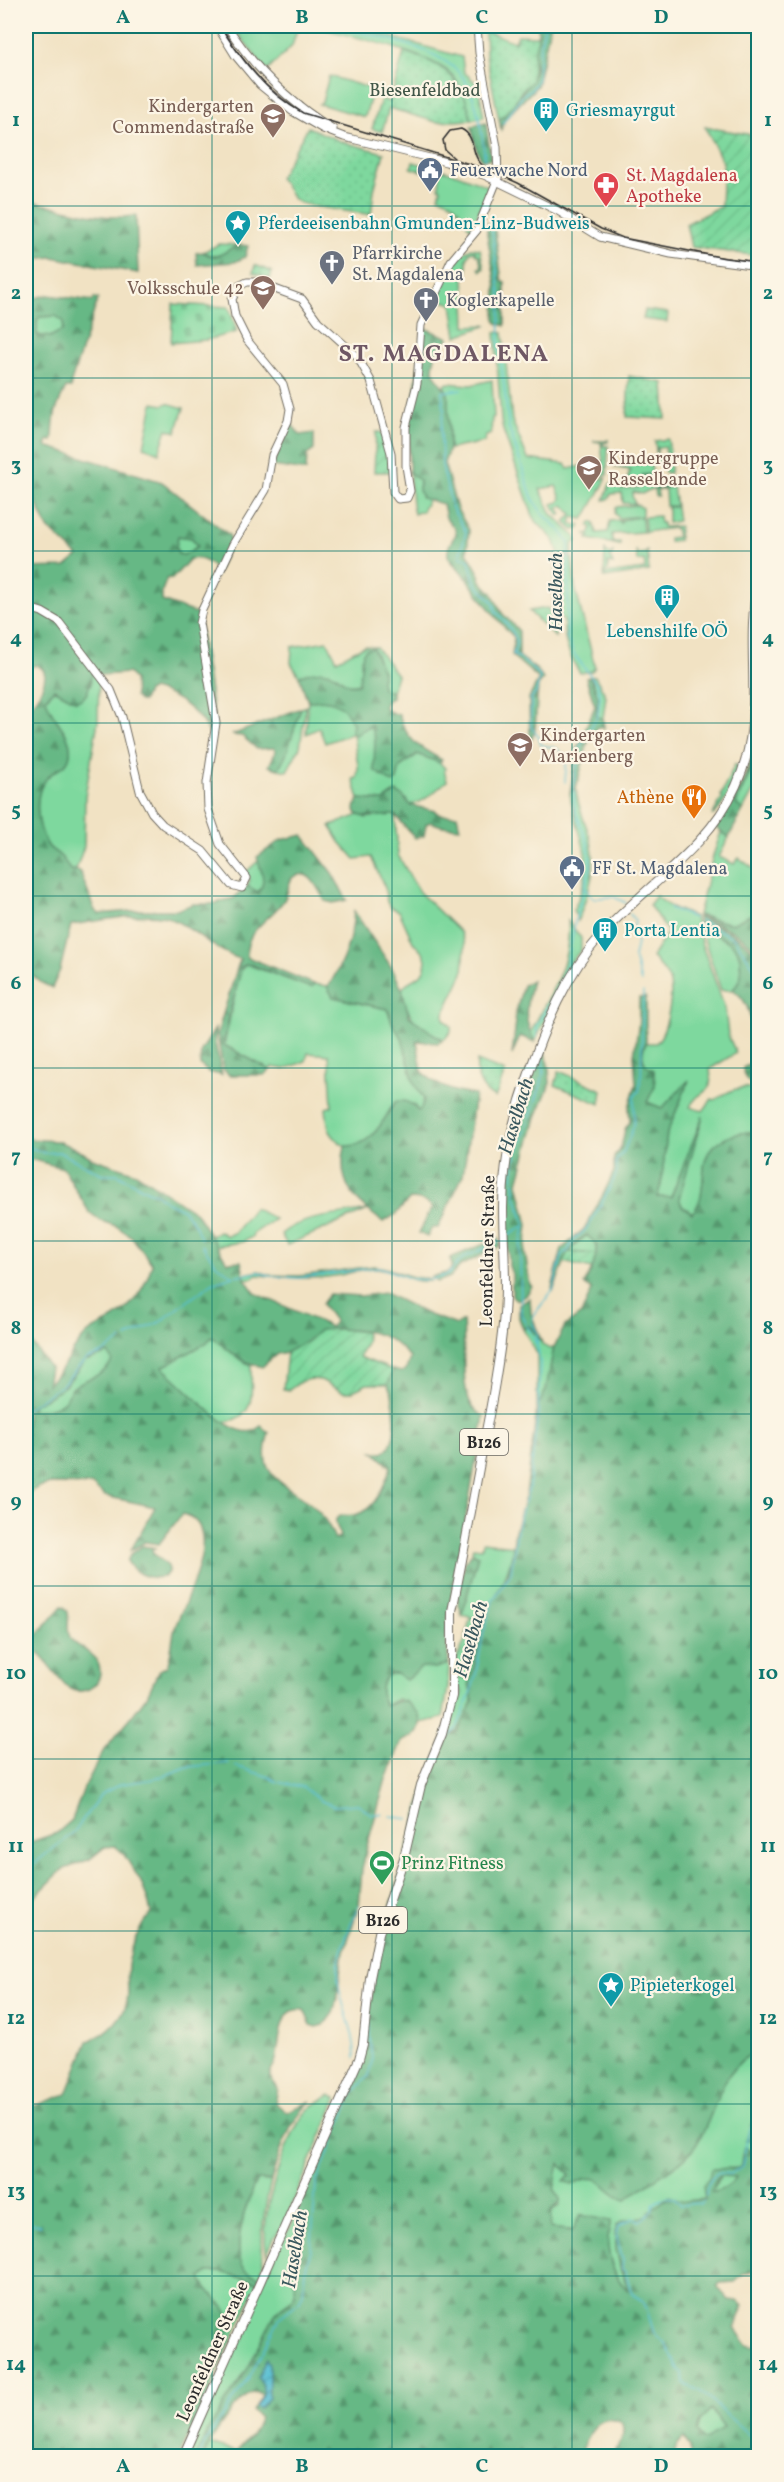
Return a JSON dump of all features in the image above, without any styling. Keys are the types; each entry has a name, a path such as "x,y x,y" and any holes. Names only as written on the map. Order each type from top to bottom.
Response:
{"main road":[{"name":"Leonfeldner Straße","path":"183,2457 361,2054 370,1978 379,1933 404,1857 421,1785 442,1734 452,1696 454,1675 451,1629 503,1323 506,1285 503,1194 507,1153 516,1115 540,1043 565,987 586,953 607,928 697,845 719,817 737,785 748,754 753,725 753,625 759,582"}],"street":[{"path":"217,26 239,60 260,85 287,108 351,138 446,162 498,181 544,203 591,230 597,236 667,253 759,266"},
{"path":"227,26 264,76 314,120"},
{"path":"26,607 42,612 59,622 111,690 122,717 140,791 152,813 163,825 203,851 231,885 242,888 247,878 220,844 208,809 207,783 216,723 204,661 200,617 233,544 264,494 272,455 289,416 286,390 243,333 232,307 232,296 239,286 251,282 299,297 307,304 323,327 357,356 367,371 391,453 393,492 398,499 405,499 410,491 406,466 406,435 417,384 420,329 451,261 474,236 498,181 497,147 476,26"}],"green space":[{"path":"232,26 298,26 292,46 267,71"},
{"path":"311,26 353,26 462,57 464,72 478,85 484,117 471,120 462,89 451,74 440,66 385,45"},
{"path":"538,26 550,26 537,86 505,119 501,130 499,120 519,97 534,72"},
{"path":"485,31 515,42 518,35 536,36 539,33 534,52 532,81 522,90 513,105 499,120 486,55"},
{"name":"Biesenfeldbad","path":"404,52 430,61 449,74 463,93 471,120 436,122 389,108 382,132 372,129 381,99 390,102"},
{"path":"329,76 373,89 365,117 319,104 322,102"},
{"path":"486,123 491,159 482,160 477,151 471,126"},
{"path":"308,127 340,141 384,153 374,190 371,215 309,205 296,201 291,196 279,178"},
{"path":"705,127 758,136 758,256 691,247 686,224 721,206 723,163"},
{"path":"413,162 457,174 488,186 489,189 471,229 456,206 439,197 440,175 436,171 422,167 421,171 411,168"},
{"path":"26,200 111,217 136,215 138,273 52,257 26,260"},
{"path":"487,223 494,223 502,282 505,282 505,326 497,323 495,319 496,286"},
{"path":"219,244 240,245 215,256 203,252"},
{"path":"240,245 248,246 245,257 235,262 197,265 196,253 203,252 215,256"},
{"path":"471,248 480,249 484,268 481,271 479,268 482,268 479,255 476,255 475,251 470,252 467,259 467,272 464,276 466,326 488,325 457,336 452,304 435,298 456,259"},
{"path":"255,265 272,272 270,279 253,273"},
{"path":"48,295 93,301 94,298 98,299 71,388 66,388 59,402 54,419 52,441 48,440 46,446 162,482 229,535 231,541 215,578 214,568 209,563 200,559 190,559 172,579 167,578 162,591 162,601 198,614 214,717 211,737 201,720 179,700 152,689 147,692 143,701 139,701 135,697 134,679 128,673 102,675 94,670 85,696 76,701 54,689 46,698 51,712 65,732 70,753 62,767 43,783 38,800 41,830 48,846 62,858 70,870 80,871 94,909 99,914 177,910 193,904 212,904 234,898 247,886 258,892 263,880 257,857 281,840 303,835 332,873 347,900 333,903 325,901 314,882 308,877 295,876 279,907 250,939 247,957 314,984 312,987 306,986 252,965 246,964 242,967 229,1015 224,1045 270,1070 265,1075 229,1075 223,1069 217,1034 240,959 222,951 172,919 151,915 71,925 60,970 52,988 26,970 26,711 42,687 45,674 36,665 26,669 26,568 65,567 78,556 48,528 26,481 26,300","holes":["56,316 63,321 63,330 50,337 37,335 37,320 40,317","178,536 192,538 198,546 184,555 178,554 176,547"]},
{"path":"173,304 229,307 237,332 206,340 171,343"},
{"path":"645,310 668,313 667,322 643,319"},
{"path":"56,316 64,321 63,330 50,337 37,335 39,317"},
{"path":"424,328 449,338 436,353 433,372 448,394 449,449 444,463 457,509 469,530 467,552 481,581 492,593 502,613 519,631 519,656 537,670 543,679 538,686 535,730 530,743 529,698 539,679 512,656 514,637 450,559 448,549 456,534 455,529 446,518 443,504 422,498 419,480 409,472 409,428"},
{"path":"495,332 503,333 512,420 528,459 565,464 568,469 603,462 601,442 593,441 607,441 608,439 608,442 603,443 603,446 608,446 607,475 596,476 594,467 587,470 587,481 606,478 606,480 586,516 583,519 573,517 571,523 581,525 579,529 573,530 565,522 572,514 564,505 558,508 562,514 559,516 552,504 559,502 561,498 556,486 540,489 552,514 576,537 577,541 572,545 572,555 559,554 554,540 534,519 503,430"},
{"path":"629,376 664,383 666,419 627,417"},
{"path":"492,380 494,417 491,434 486,436 484,442 449,449 448,394 444,385 448,383 471,385"},
{"path":"153,403 164,405 167,403 184,408 176,432 167,429 159,453 144,447"},
{"path":"290,422 300,435 314,433 314,450 307,455 306,471 272,466"},
{"path":"376,432 381,432 387,448 391,472 374,472"},
{"path":"668,439 670,454 666,455 665,447 657,448 657,460 670,458 670,473 665,473 662,462 651,464 652,474 642,475 642,477 652,475 652,482 657,481 659,485 673,483 673,486 653,488 642,494 633,492 635,504 623,503 622,493 611,494 609,499 604,500 610,484 621,489 642,487 641,482 627,481 630,470 614,467 657,461 655,441"},
{"path":"409,472 419,480 422,498 428,500 422,511 414,514 412,504"},
{"path":"673,487 676,506 666,506 665,489 657,490 658,496 655,496 654,489"},
{"path":"638,505 642,508 642,516 619,518 615,514 616,507"},
{"path":"668,507 676,507 678,521 668,523"},
{"path":"659,516 663,527 679,526 679,540 669,542 669,538 677,537 674,528 645,532 644,517"},
{"path":"642,518 643,532 612,534 612,542 620,542 620,545 588,539 590,536 585,534 589,534 592,527 589,526 591,522 594,522 597,533 608,532 610,521 619,520 621,524 621,520"},
{"path":"178,536 192,538 198,547 184,555 178,554 176,547"},
{"path":"605,549 606,553 612,554 613,551 612,555 610,557 613,564 608,563 608,571 605,574 645,569 644,560 637,561 636,550 637,554 646,553 647,550 649,571 604,578"},
{"path":"557,555 572,558 575,587 595,667 592,671 580,673 576,667 566,642 564,621 558,616 555,608 553,591"},
{"path":"547,608 557,619 555,637 529,611"},
{"path":"327,641 337,660 364,646 376,647 397,675 392,692 382,689 383,672 373,648 361,659 362,675 359,683 344,684 307,674 299,676 291,663 292,647"},
{"path":"373,648 383,672 382,689 392,692 392,698 386,701 384,706 388,711 399,715 406,731 415,742 442,760 440,763 417,754 400,767 397,780 393,783 374,770 375,738 371,727 356,735 351,734 353,724 345,711 329,701 308,702 299,676 320,671 333,674 348,684 359,683 363,653 366,649"},
{"path":"94,670 99,676 98,721 85,796 84,846 76,870 70,870 62,858 48,846 39,820 38,800 43,783 65,764 70,753 65,732 46,699 54,689 67,696 91,685 90,676"},
{"path":"595,676 606,696 603,719 596,716 597,696 590,677"},
{"path":"590,677 598,697 596,716 603,719 604,728 598,727 588,742 576,788 570,793 577,748 595,706 586,678"},
{"path":"319,699 336,703 348,713 353,724 351,734 325,743 319,728 306,734 308,702"},
{"path":"306,706 300,747 287,771 278,769 301,708"},
{"path":"301,708 286,755 278,769 269,766 276,751 274,748 257,749 242,736 232,735"},
{"path":"370,727 374,734 375,760 379,774 397,780 399,768 420,753 440,763 446,769 444,770 447,781 425,798 410,805 406,799 393,793 384,801 359,799 353,779 357,778 358,766 353,734"},
{"path":"756,743 758,744 758,760 752,766 736,804 743,810 729,837 716,828 742,784"},
{"path":"758,760 758,782 743,810 736,804"},
{"path":"735,764 739,767 731,787 721,807 712,816 722,798 721,795"},
{"path":"576,788 590,838 593,859 591,880 578,921 573,910 583,884 586,860 570,793"},
{"path":"396,792 403,796 410,805 436,811 440,815 457,815 460,828 430,822 426,824 424,836 415,838 395,815 367,817 356,813 355,807 359,799 384,801"},
{"path":"359,815 366,818 395,815 398,855 419,892 461,933 465,945 463,973 444,1013 444,1019 451,1026 451,1031 445,1039 427,1032 415,1021 404,998 402,989 407,983 421,975 425,968 426,959 423,952 413,942 399,911 390,907 387,902 385,888 371,857 355,859 330,826"},
{"path":"721,832 729,837 719,857 734,864 739,858 758,870 758,911 732,924 698,915"},
{"path":"258,861 263,885 258,892 247,886 250,880 246,872"},
{"path":"656,896 669,906 695,917 702,945 725,1008 728,1035 736,1053 710,1069 711,1078 708,1089 698,1096 690,1107 703,1111 712,1099 715,1100 730,1091 740,1088 758,1089 758,1131 740,1133 723,1139 710,1151 704,1168 701,1197 693,1213 682,1206 679,1198 700,1123 671,1198 660,1198 656,1194 661,1185 667,1133 688,1083 662,1109 647,1102 655,1086 645,1064 644,1048 646,1043 656,1043 660,1038 666,1022 671,994 668,977 652,957 668,932 649,905"},
{"path":"354,911 392,968 402,989 409,1016 442,1040 438,1043 417,1041 422,1071 433,1081 446,1088 475,1095 463,1175 438,1228 432,1228 427,1237 419,1233 432,1207 430,1205 410,1199 395,1215 383,1222 364,1207 350,1191 343,1172 345,1146 354,1145 369,1138 381,1125 395,1102 408,1102 418,1111 424,1099 414,1083 402,1038 394,1027 387,1009 333,997 327,986 343,958"},
{"path":"758,911 758,951 736,933 698,915 732,924"},
{"path":"698,917 735,935 758,954 758,1086 747,1080 743,1068 755,1060 749,1012 740,996 733,990 741,977 737,949 699,924"},
{"path":"568,921 581,938 581,950 571,962 535,1042 530,1034 562,966 568,937"},
{"path":"699,924 737,949 741,977 733,990 721,990"},
{"path":"246,964 306,986 312,987 314,984 327,986 330,992 349,1001 387,1009 394,1027 402,1038 414,1083 424,1099 421,1109 418,1111 414,1105 395,1102 381,1125 369,1138 354,1145 345,1146 339,1142 332,1134 327,1121 326,1108 332,1106 329,1055 308,1053 306,1061 285,1069 272,1067 270,1070 224,1045 240,971"},
{"path":"532,980 526,1012 528,1026 535,1042 520,1036 512,1055 516,1021 514,1020 523,985"},
{"path":"646,997 646,1043 642,1051 642,1058 646,1065 654,1070 655,1086 647,1102 662,1108 689,1080 667,1133 661,1185 657,1197 671,1197 703,1116 679,1198 682,1206 692,1213 701,1197 704,1168 710,1151 723,1139 740,1133 758,1131 758,2051 745,2058 726,2079 703,2133 689,2153 672,2168 626,2199 618,2196 597,2179 590,2178 572,2185 564,2181 570,2174 559,2163 554,2189 560,2197 560,2202 552,2210 550,2228 573,2231 581,2215 611,2221 608,2248 612,2267 616,2276 628,2290 616,2250 616,2226 624,2221 645,2216 669,2196 684,2201 705,2200 703,2186 709,2178 711,2169 737,2168 741,2165 745,2147 754,2153 758,2152 758,2270 744,2274 735,2282 720,2283 717,2287 729,2300 738,2301 743,2306 735,2328 747,2345 754,2347 758,2343 758,2456 690,2456 690,2447 684,2438 677,2444 673,2456 613,2456 624,2434 622,2423 606,2420 599,2423 589,2434 579,2456 233,2456 252,2434 257,2423 259,2417 253,2411 262,2395 258,2392 250,2394 234,2408 212,2439 204,2456 196,2456 210,2427 247,2370 274,2316 295,2295 294,2278 302,2235 300,2218 296,2210 362,2061 378,1951 426,1782 443,1739 458,1731 473,1701 469,1684 490,1606 508,1574 511,1563 515,1531 526,1494 537,1408 546,1390 554,1347 565,1326 581,1314 592,1290 584,1284 595,1260 596,1244 587,1235 569,1253 553,1291 552,1288 562,1249 584,1229 604,1193 614,1171 614,1157 621,1148 625,1129 630,1122 629,1107 636,1084 634,1055 639,1021 639,998","holes":["720,2176 736,2177 725,2188 711,2192","711,2410 724,2428 704,2440 697,2432 700,2421"]},
{"path":"215,1029 215,1043 222,1075 208,1072 200,1065 201,1051"},
{"path":"543,1045 549,1068 550,1084 536,1117 518,1183 528,1225 525,1252 532,1286 526,1296 517,1300 512,1296 512,1274 509,1266 508,1182 519,1122"},
{"path":"477,1061 505,1072 495,1098 480,1083"},
{"path":"559,1071 602,1090 600,1104 555,1085"},
{"path":"26,1139 57,1141 92,1158 136,1173 196,1213 227,1262 241,1261 245,1279 255,1293 331,1327 335,1322 322,1304 329,1294 361,1296 385,1293 429,1315 457,1325 463,1321 466,1388 475,1410 484,1416 448,1616 446,1637 449,1664 435,1668 422,1667 406,1680 397,1674 390,1674 382,1684 381,1693 385,1706 403,1701 418,1713 420,1724 418,1732 402,1741 386,1779 367,1846 359,1905 342,1958 333,2013 324,2025 317,2027 311,2025 304,2010 295,2010 288,2014 281,2029 277,2056 270,2075 278,2089 275,2103 287,2112 311,2101 290,2128 271,2181 257,2180 244,2212 239,2253 247,2271 260,2277 258,2282 222,2272 208,2272 201,2278 222,2304 228,2316 229,2336 219,2370 179,2456 26,2456 26,2109 67,2094 88,2041 109,2029 120,2016 127,2001 128,1969 132,1947 151,1913 140,1880 123,1853 115,1846 105,1847 90,1859 62,1870 26,1906 26,1849 31,1842 57,1833 72,1820 84,1788 105,1748 147,1696 159,1670 167,1666 174,1630 194,1582 202,1547 201,1532 195,1521 182,1514 159,1544 145,1542 131,1550 155,1507 105,1496 92,1485 51,1484 38,1487 26,1497 28,1347 33,1345 50,1368 47,1385 58,1374 87,1334 116,1317 130,1305 141,1290 152,1264 132,1237 89,1212 63,1168 26,1158","holes":["320,1330 369,1332 386,1337 410,1358 406,1370 401,1372 393,1370 388,1381 395,1417 391,1443 382,1453 373,1451 391,1467 384,1485 374,1502 361,1513 342,1515 336,1519 341,1536 335,1539 319,1511 284,1485 269,1470 265,1449 269,1433 261,1426 246,1432 223,1422 162,1367 205,1344 212,1337 241,1360 262,1367 277,1354 287,1352 306,1342","108,1353 112,1360 109,1366 100,1374 72,1388 63,1402 50,1408 31,1410 33,1405 59,1391 85,1361"]},
{"path":"254,1208 275,1219 242,1242 215,1246 210,1237 219,1231 227,1236 235,1232"},
{"path":"368,1210 287,1245 281,1234 300,1223"},
{"path":"587,1235 596,1244 596,1254 568,1252"},
{"path":"499,1238 500,1246 460,1266 450,1277 437,1282 431,1277 449,1272 452,1266 450,1258"},
{"path":"568,1252 596,1254 592,1269 563,1262"},
{"path":"374,1266 388,1269 414,1277 427,1278 430,1281 416,1280 390,1270 376,1268 315,1278 256,1275 245,1279 244,1274 259,1271 269,1275 299,1276"},
{"path":"530,1298 531,1313 542,1343 529,1326 523,1329 519,1318 519,1305"},
{"path":"529,1326 544,1346 550,1349 554,1347 546,1390 537,1408 537,1354 523,1329"},
{"path":"320,1330 365,1332 367,1341 359,1357 393,1370 388,1384 367,1384 351,1392 343,1392 321,1380 311,1379 302,1381 289,1390 283,1389 287,1352 306,1342"},
{"path":"212,1337 251,1365 250,1403 241,1416 233,1420 221,1422 162,1367 205,1344"},
{"path":"108,1353 112,1360 109,1366 100,1374 79,1383 63,1402 50,1408 31,1410 33,1405 65,1386 85,1361"},
{"path":"483,1542 513,1546 509,1566 485,1622 462,1615 478,1555 472,1551 473,1547 482,1548"},
{"path":"142,1546 157,1548 152,1549 153,1553 168,1566 165,1576 148,1577 130,1566 127,1561 131,1554"},
{"path":"472,1553 478,1555 462,1615 457,1598 465,1562"},
{"path":"62,1606 68,1612 68,1630 71,1639 92,1655 100,1670 100,1676 94,1686 83,1691 67,1687 31,1642"},
{"path":"470,1619 485,1622 470,1679 457,1677 455,1661 464,1643"},
{"path":"449,1664 443,1718 420,1723 420,1718 398,1699 385,1706 381,1690 386,1675 397,1674 406,1679 422,1667 435,1668"},
{"path":"457,1677 470,1679 472,1704 464,1723 454,1733 443,1739 454,1703 459,1700 462,1693 457,1685"},
{"path":"758,2051 758,2113 751,2125 751,2140 758,2136 758,2152 754,2153 751,2150 742,2154 741,2165 736,2168 728,2170 719,2168 705,2182 706,2199 684,2201 669,2196 645,2216 614,2232 620,2269 629,2291 623,2286 612,2264 607,2232 550,2229 552,2210 559,2206 560,2197 554,2189 558,2163 570,2174 572,2185 591,2178 597,2179 618,2196 626,2199 672,2168 689,2153 703,2133 726,2079 745,2058"},
{"path":"331,2095 337,2099 283,2226 274,2238 267,2255 265,2241 268,2206 285,2151 305,2113"},
{"path":"758,2113 758,2136 746,2141 751,2125"},
{"path":"720,2176 737,2176 725,2187 710,2192"},
{"path":"257,2180 271,2181 264,2220 263,2264 260,2277 247,2271 239,2253 244,2212"},
{"path":"296,2210 303,2234 294,2274 294,2298 279,2309 274,2316 247,2370 210,2427 196,2456 185,2456 281,2242 292,2224"},
{"path":"208,2272 222,2272 258,2282 220,2367 222,2305 204,2285 201,2278"},
{"path":"711,2410 724,2428 704,2440 697,2432 700,2421"},
{"path":"209,2444 236,2452 233,2456 204,2456"}],"water":[{"path":"266,2359 269,2365 269,2398 259,2409 256,2406 263,2392 258,2378"}],"waterway":[{"name":"Haselbach","path":"334,26 386,38 423,50 454,68 464,79 473,98 481,128 485,160"},
{"path":"503,123 538,79 540,45 545,26"},
{"name":"Haselbach","path":"491,223 501,301 499,344 509,428 532,497 542,513 561,531 569,543 567,637 573,653 597,684 600,695 598,715 581,745 573,785 575,810 588,844 591,866 576,917 567,964 561,982 537,1025 537,1038"},
{"path":"461,389 442,392 444,410 441,429 442,465 452,508 466,532 460,554 461,557 469,560 476,584 491,600 496,612 514,634 516,646 513,655 520,658 540,676 536,693 531,698 531,727 538,735 541,745 556,748 567,757 565,782"},
{"path":"586,889 593,898 614,897 626,903"},
{"path":"669,908 694,918"},
{"path":"630,914 635,921 633,930 637,943 634,957 641,982"},
{"path":"700,921 734,938 758,973"},
{"path":"537,1344 537,1333 532,1322 533,1316 553,1290 562,1255 586,1229 609,1189 616,1174 616,1161 624,1151 634,1125 634,1097 639,1091 641,1081 643,992"},
{"name":"Haselbach","path":"404,1870 412,1849 431,1774 444,1742 457,1727 475,1679 483,1634 493,1600 511,1573 518,1523 529,1488 538,1413 540,1362 537,1345 521,1314 520,1248 525,1225 516,1197 513,1176 515,1160 541,1085 544,1069 541,1051"},
{"path":"26,1146 44,1153 59,1152 102,1174 117,1174 156,1193 165,1201 184,1210 195,1225 201,1239"},
{"path":"508,1236 524,1226"},
{"path":"127,1337 160,1322 212,1283 233,1276 259,1272 270,1276 299,1278 379,1267 412,1279 429,1280 447,1275 463,1258 499,1242"},
{"path":"202,1245 216,1264 233,1276"},
{"path":"26,1409 62,1385 86,1359 103,1353 122,1339"},
{"path":"26,1870 74,1832 101,1794 121,1784 155,1779 187,1767 229,1763"},
{"path":"235,1766 269,1777 277,1782 303,1787 321,1801 334,1806 358,1804 371,1814 382,1814"},
{"path":"390,1816 408,1819"},
{"name":"Haselbach","path":"355,2058 353,2038 338,1976 343,1944 359,1905"},
{"name":"Haselbach","path":"200,2456 204,2444 251,2374 280,2317 299,2302 303,2294 305,2271 311,2250 316,2183 353,2093 369,2076 372,2060 369,2023"},
{"name":"Haselbach","path":"353,2092 352,2086 359,2070"},
{"path":"706,2196 709,2183 717,2173 731,2174 742,2166 749,2130 758,2114"},
{"path":"704,2201 700,2204 681,2205 675,2198 666,2197 654,2203 652,2211 640,2221 634,2218 618,2227 616,2235 623,2260 622,2269 625,2271 632,2294 643,2301 654,2333 666,2344 678,2369 683,2373 684,2384 699,2390 758,2443"},
{"path":"26,2223 40,2225"}],"tram line":[{"path":"220,26 266,86 303,113 489,170 518,183 601,229 623,238 725,258 758,262"},
{"path":"454,158 445,150 443,140 450,131 461,129 470,137 477,158 485,167"}],"place":[{"name":"Griesmayrgut","path":"546,133"},
{"name":"Kindergarten Commendastraße","path":"273,139"},
{"name":"Feuerwache Nord","path":"430,193"},
{"name":"St. Magdalena Apotheke","path":"606,208"},
{"name":"Pferdeeisenbahn Gmunden-Linz-Budweis","path":"238,246"},
{"name":"Pfarrkirche St. Magdalena","path":"332,286"},
{"name":"Volksschule 42","path":"263,311"},
{"name":"Koglerkapelle","path":"426,323"},
{"name":"Kindergruppe Rasselbande","path":"589,491"},
{"name":"Lebenshilfe OÖ","path":"667,620"},
{"name":"Kindergarten Marienberg","path":"520,768"},
{"name":"Athène","path":"694,820"},
{"name":"FF St. Magdalena","path":"572,891"},
{"name":"Porta Lentia","path":"605,953"},
{"name":"Prinz Fitness","path":"382,1886"},
{"name":"Pipieterkogel","path":"611,2008"}],"district":[{"name":"ST. MAGDALENA","path":"444,353"}]}
